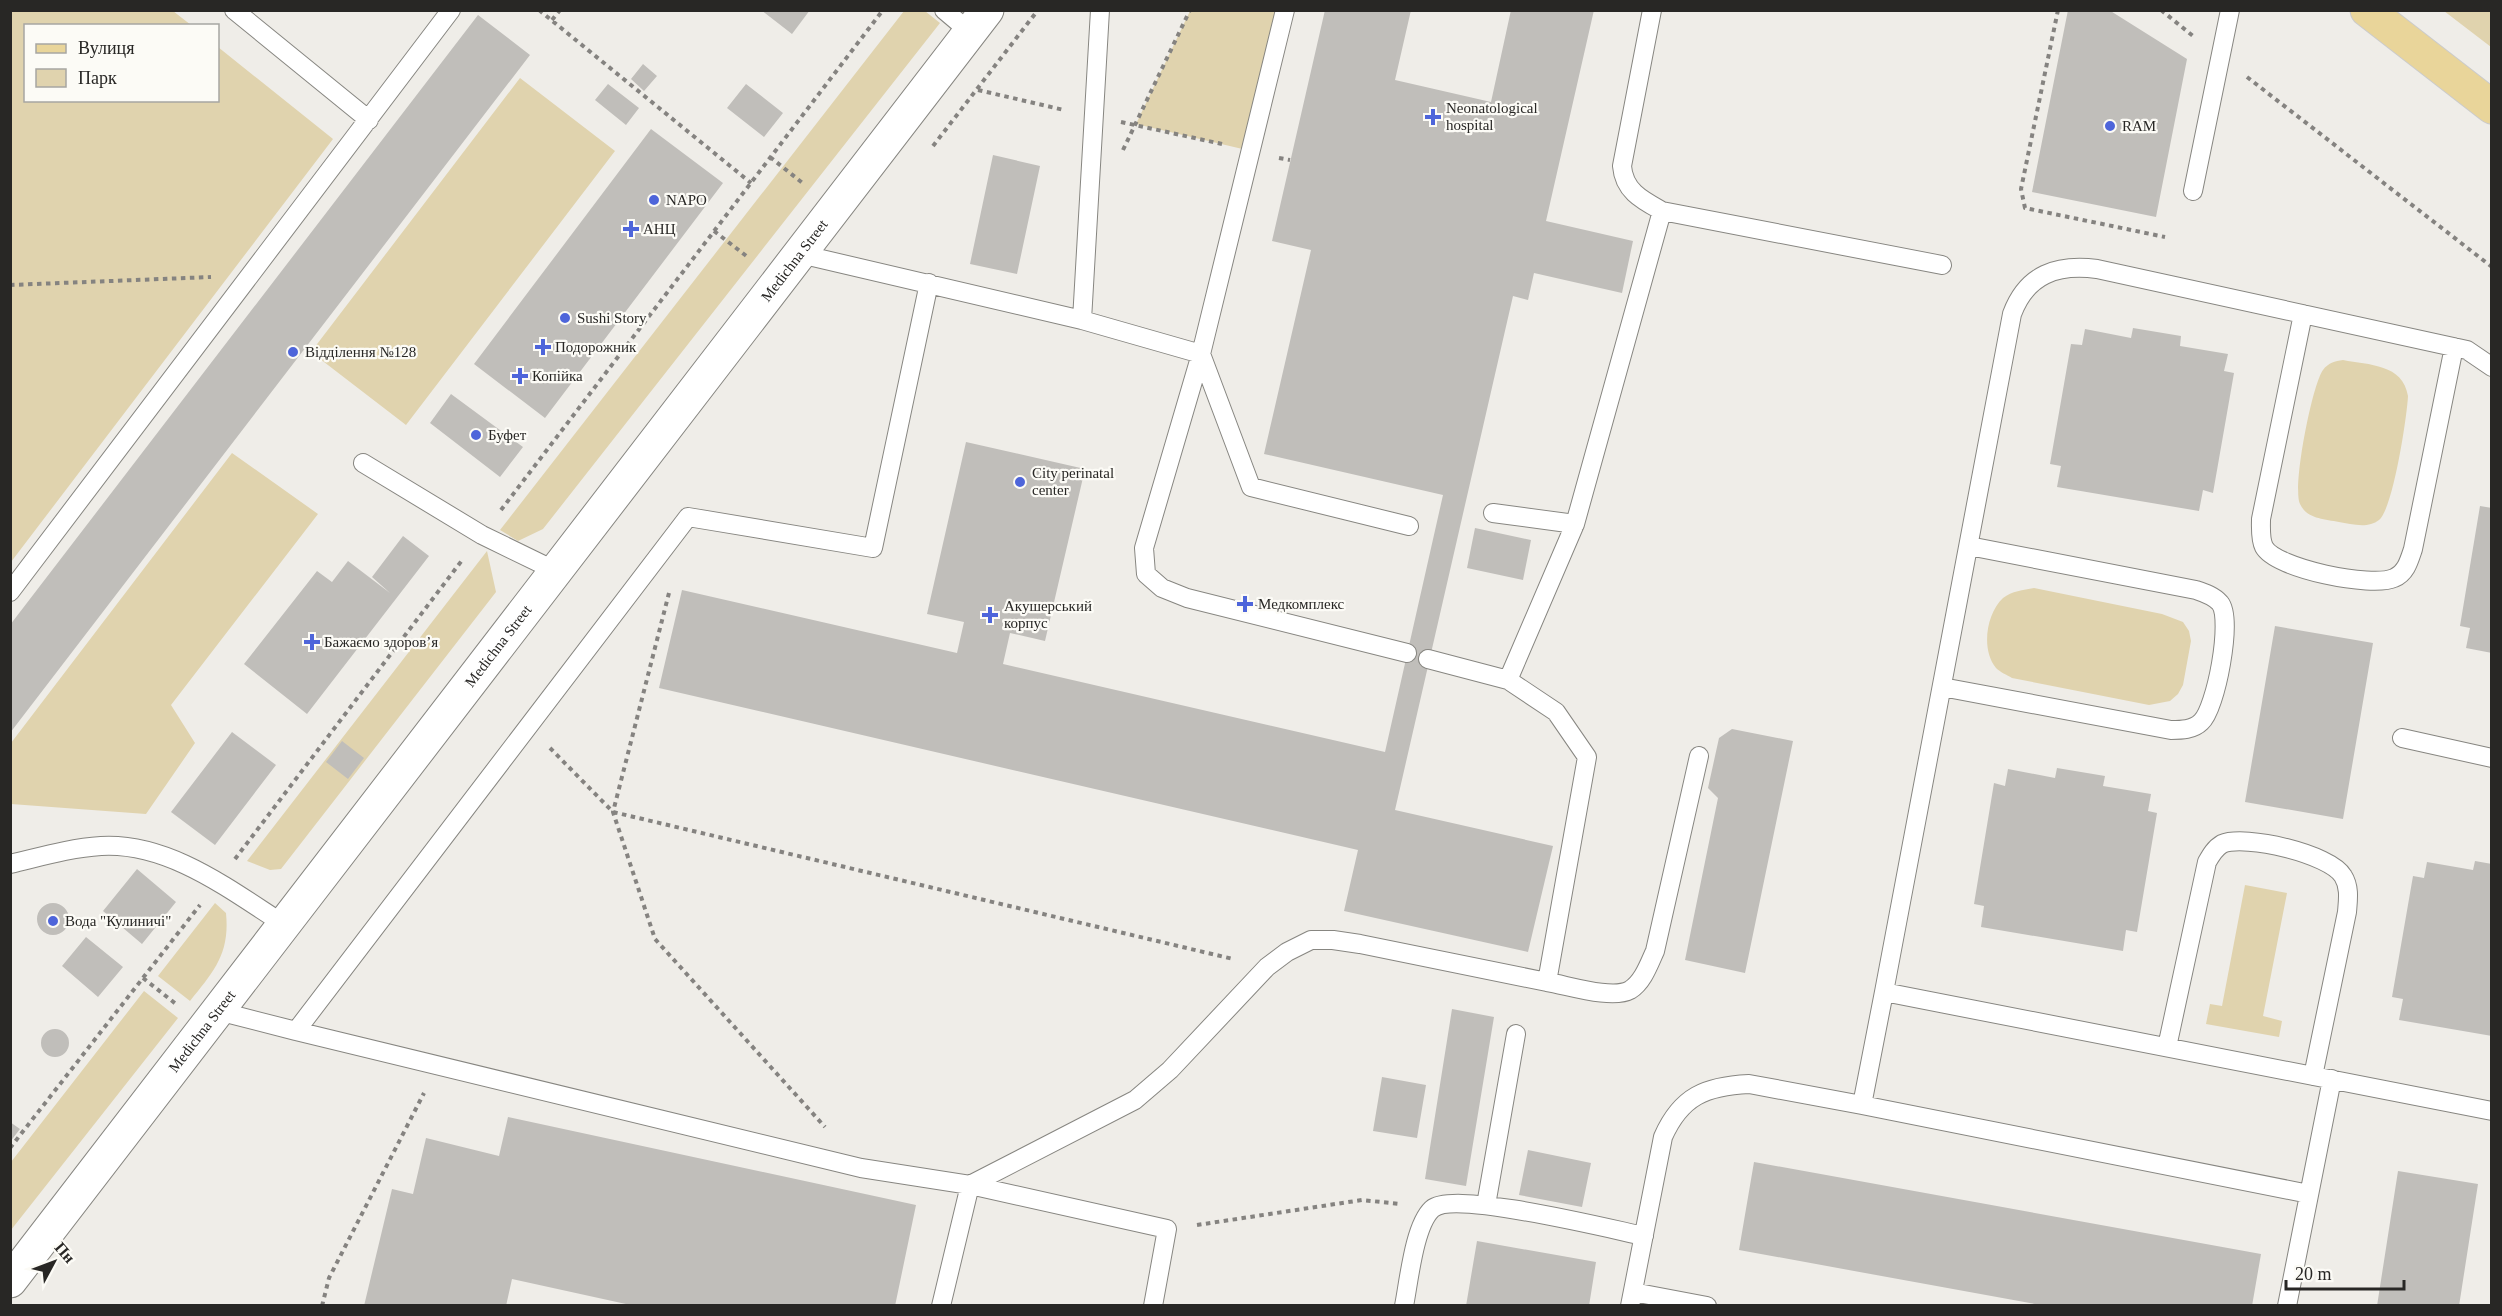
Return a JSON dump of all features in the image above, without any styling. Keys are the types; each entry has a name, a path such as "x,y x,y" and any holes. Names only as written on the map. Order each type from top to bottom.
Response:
{"main road":[{"path":"2367,10 2492,107"}],"street":[{"name":"Medichna Street","path":"10,1281 978,21"}],"lane":[{"path":"234,10 369,120"},
{"path":"10,592 451,10"},
{"path":"944,10 978,21"},
{"path":"1082,320 1100,10"},
{"path":"1285,10 1201,354 1144,548 1146,574 1162,588 1186,597 1407,653"},
{"path":"1652,10 1622,166 1628,187 1638,197 1662,211 1942,265"},
{"path":"2193,191 2230,10"},
{"path":"1508,680 1575,524 1662,211"},
{"path":"800,254 1082,320 1201,354"},
{"path":"1862,1105 2012,314 2016,302 2032,281 2053,270 2089,268 2467,350 2492,367"},
{"path":"296,1031 688,517 873,548 929,283"},
{"path":"2303,314 2261,531 2264,547 2270,554 2292,566 2377,581 2396,578 2408,565 2454,347"},
{"path":"1201,354 1251,487 1409,526"},
{"path":"363,463 482,535 556,571"},
{"path":"1493,513 1575,524"},
{"path":"1942,687 2171,730 2186,730 2200,724 2208,714 2213,700 2226,618 2221,604 2211,595 2196,590 1969,546"},
{"path":"1428,659 1508,680 1556,712 1587,757 1547,982"},
{"path":"2402,738 2492,758"},
{"path":"941,1305 970,1185 1134,1100 1204,1037 1267,967 1287,952 1311,940 1333,940 1607,993 1629,990 1644,975 1655,951 1699,756"},
{"path":"2167,1047 2207,862 2216,848 2223,844 2249,842 2318,856 2338,870 2347,885 2347,912 2313,1076"},
{"path":"10,864 56,853 102,846 139,849 169,858 217,882 285,925"},
{"path":"1884,992 2492,1111"},
{"path":"218,1011 861,1168 970,1185 1167,1229 1153,1305"},
{"path":"1486,1205 1516,1034"},
{"path":"2287,1305 2332,1080"},
{"path":"1707,1305 1632,1299 1663,1137 1675,1115 1693,1097 1717,1086 1749,1084 2309,1194"},
{"path":"1404,1305 1424,1221 1434,1208 1451,1202 1486,1205 1644,1236"}],"path":[{"path":"539,10 751,183"},
{"path":"552,20 560,10"},
{"path":"10,1148 217,882 883,10"},
{"path":"1120,156 1190,10"},
{"path":"2058,10 2021,189 2025,208 2165,237"},
{"path":"2161,10 2492,267"},
{"path":"978,90 1290,160"},
{"path":"770,157 810,189"},
{"path":"714,231 754,262"},
{"path":"10,285 250,275"},
{"path":"613,812 671,585"},
{"path":"529,726 613,812 655,939 861,1168"},
{"path":"613,812 1267,967"},
{"path":"143,978 180,1007"},
{"path":"322,1305 329,1278 438,1065"},
{"path":"1167,1229 1362,1200 1434,1208"}],"green space":[{"path":"11,10 173,11 190,24 24,24 24,102 219,102 219,48 333,139 11,562"},
{"path":"904,11 925,11 940,23 543,529 518,541 500,530"},
{"path":"1190,11 1285,11 1251,151 1136,124"},
{"path":"2444,11 2491,11 2491,47"},
{"path":"520,78 615,151 406,425 311,352"},
{"path":"2343,360 2374,365 2392,372 2405,385 2408,396 2402,442 2389,499 2379,520 2365,525 2354,525 2311,515 2303,509 2298,494 2304,437 2319,379 2327,366"},
{"path":"232,453 318,514 171,705 195,743 146,814 11,804 11,743"},
{"path":"487,551 496,592 281,869 270,870 247,861"},
{"path":"2034,588 2162,614 2183,622 2189,631 2191,641 2183,685 2178,694 2170,701 2149,705 2012,678 1999,671 1988,652 1989,622 2003,598 2018,591"},
{"path":"2245,885 2287,893 2263,1016 2282,1021 2279,1037 2206,1024 2210,1004 2222,1006"},
{"path":"215,903 226,913 227,927 223,951 213,971 190,1001 158,976"},
{"path":"144,991 178,1018 11,1230 11,1162"}],"building":[{"path":"761,10 810,10 792,34"},
{"name":"City perinatal center","path":"1325,10 1411,10 1395,80 1491,102 1511,10 1594,10 1546,221 1633,241 1622,293 1534,273 1528,300 1513,296 1395,810 1553,846 1528,952 1344,911 1358,850 659,688 682,590 957,653 964,622 927,614 966,442 1085,469 1045,641 1010,633 1003,664 1385,752 1443,495 1264,454 1311,250 1272,241"},
{"name":"RAM","path":"2068,10 2109,10 2187,59 2156,217 2032,192"},
{"path":"478,15 530,55 10,733 10,625"},
{"path":"643,64 657,76 644,91 631,79"},
{"path":"608,84 639,108 626,125 595,100"},
{"path":"746,84 783,113 764,137 727,108"},
{"path":"651,129 723,183 545,418 474,364"},
{"path":"993,155 1040,166 1017,274 970,264"},
{"path":"2133,328 2181,336 2180,346 2228,354 2224,371 2234,373 2213,493 2203,490 2199,511 2057,487 2061,466 2050,464 2071,344 2082,345 2085,329 2131,338"},
{"name":"Буфет","path":"451,394 523,447 500,477 430,423"},
{"path":"2480,506 2492,508 2492,653 2466,648 2470,628 2460,626"},
{"path":"1475,528 1531,540 1523,580 1467,568"},
{"path":"403,536 429,556 307,714 244,664 317,571 332,582 348,561 390,593 372,577"},
{"path":"2275,626 2373,643 2343,819 2245,802"},
{"path":"1732,729 1793,741 1745,973 1685,960 1718,798 1708,788 1719,738"},
{"path":"232,732 276,765 215,845 171,812"},
{"path":"342,741 364,758 348,779 326,762"},
{"path":"2057,768 2105,776 2103,786 2151,794 2148,811 2157,813 2137,932 2126,930 2123,951 1981,927 1984,906 1974,904 1994,783 2005,786 2008,769 2055,778"},
{"path":"2475,861 2492,864 2492,1036 2399,1020 2403,999 2392,997 2413,876 2424,878 2427,862 2473,870"},
{"path":"137,869 176,902 142,944 103,911"},
{"name":"Вода \"Кулиничі\"","path":"53,903 64,908 69,919 64,930 53,935 42,930 37,919 42,908"},
{"path":"86,937 123,967 98,997 62,966"},
{"path":"1452,1009 1494,1017 1466,1186 1425,1179"},
{"path":"55,1029 65,1033 69,1043 65,1053 55,1057 45,1053 41,1043 45,1033"},
{"path":"1382,1077 1426,1085 1417,1138 1373,1131"},
{"path":"508,1117 916,1205 895,1306 635,1306 512,1279 506,1306 364,1306 392,1189 413,1194 426,1138 499,1156"},
{"path":"10,1122 20,1129 10,1142"},
{"path":"1528,1150 1591,1163 1582,1207 1519,1195"},
{"path":"1754,1162 2261,1254 2252,1306 2046,1306 1739,1250"},
{"path":"2398,1171 2478,1184 2459,1306 2377,1306"},
{"path":"1477,1241 1596,1262 1589,1306 1466,1306"}],"place":[{"name":"Neonatological hospital","path":"1433,117"},
{"name":"RAM","path":"2110,126"},
{"name":"NAPO","path":"654,200"},
{"name":"АНЦ","path":"631,229"},
{"name":"Sushi Story","path":"565,318"},
{"name":"Подорожник","path":"543,347"},
{"name":"Відділення №128","path":"293,352"},
{"name":"Копійка","path":"520,376"},
{"name":"Буфет","path":"476,435"},
{"name":"City perinatal center","path":"1020,482"},
{"name":"Медкомплекс","path":"1245,604"},
{"name":"Акушерський корпус","path":"990,615"},
{"name":"Бажаємо здоровʼя","path":"312,642"},
{"name":"Вода \"Кулиничі\"","path":"53,921"}]}
